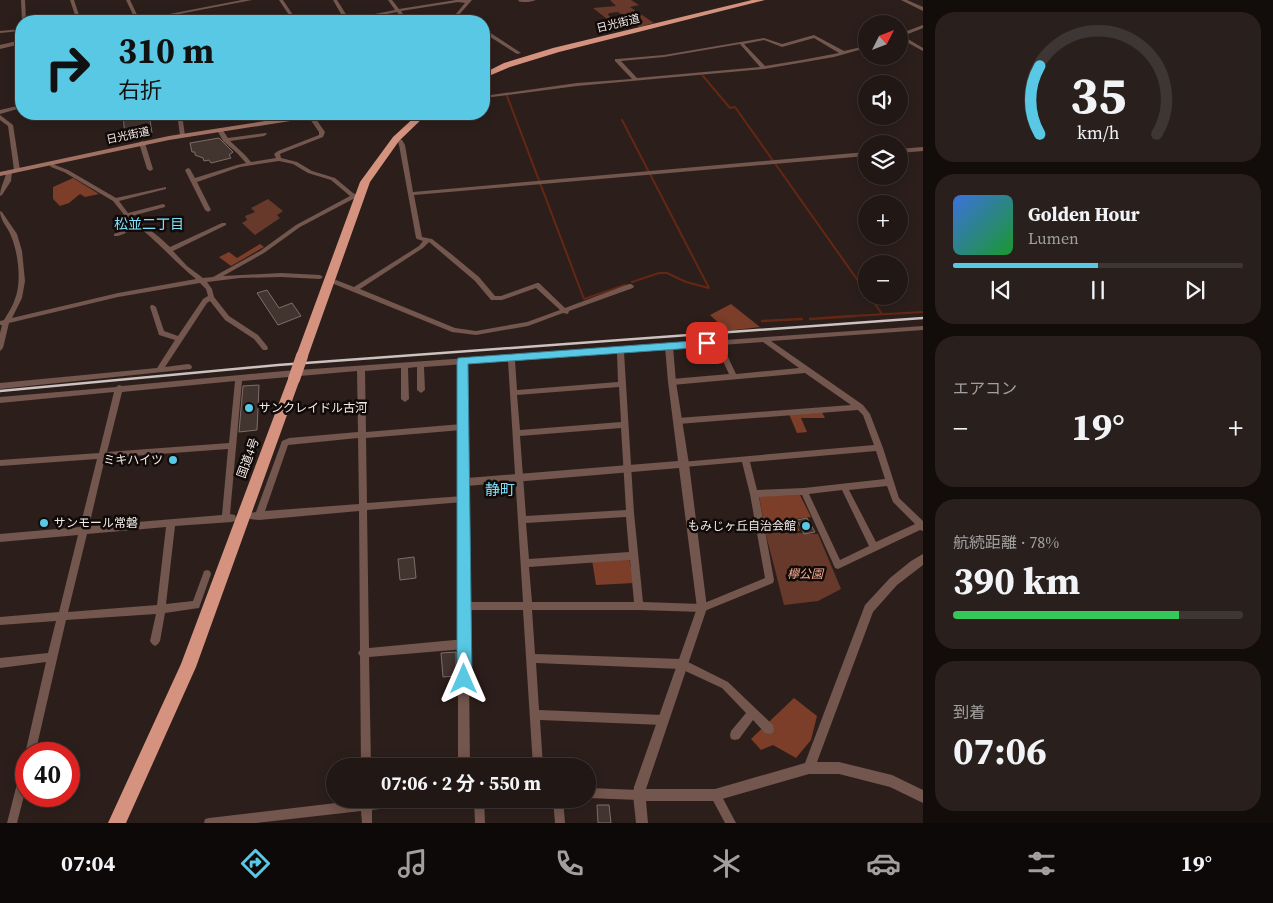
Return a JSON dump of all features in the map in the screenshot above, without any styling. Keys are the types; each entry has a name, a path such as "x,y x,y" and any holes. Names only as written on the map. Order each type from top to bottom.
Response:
{"highway":[{"name":"日光街道","path":"490,73 507,65 556,50 760,0"},
{"name":"国道4号","path":"117,823 188,667 294,379 356,196 396,139 417,120"}],"main road":[{"name":"日光街道","path":"0,174 142,143 268,120"}],"street":[{"path":"23,0 24,15"},
{"path":"72,0 77,15"},
{"path":"128,0 134,15"},
{"path":"170,15 250,0"},
{"path":"281,0 292,15"},
{"path":"335,0 344,15"},
{"path":"392,0 401,15"},
{"path":"520,1 534,0"},
{"path":"903,0 923,9"},
{"path":"378,15 458,1 469,1"},
{"path":"457,15 469,1"},
{"path":"908,32 923,26"},
{"path":"0,32 15,31"},
{"path":"490,35 519,53"},
{"path":"636,80 617,60 664,56 764,39 782,46 814,36 843,53"},
{"path":"908,41 923,50"},
{"path":"0,47 15,43"},
{"path":"741,43 764,68"},
{"path":"490,96 764,68 858,49"},
{"path":"0,112 15,108"},
{"path":"0,118 10,125 12,132 13,171 0,194"},
{"path":"180,120 182,135"},
{"path":"279,159 277,154 280,152 321,136 322,132 314,120"},
{"path":"220,130 225,140 247,159 250,165"},
{"path":"225,140 264,134"},
{"path":"396,139 402,145 418,236 428,239 467,270 494,298 502,298 537,285 566,312"},
{"path":"142,143 150,170"},
{"path":"908,150 923,149"},
{"path":"411,194 858,155"},
{"path":"193,181 239,166 279,159 333,179 356,196 298,226 262,252 215,279"},
{"path":"51,163 114,200 127,215 201,280 209,289 211,297 227,318 256,337 265,348"},
{"path":"188,170 208,210"},
{"path":"114,200 164,188"},
{"path":"127,215 163,206"},
{"path":"0,213 14,234 19,251 22,282 19,298 3,323 0,348"},
{"path":"169,250 224,224"},
{"path":"116,235 140,226"},
{"path":"356,289 421,246 428,239"},
{"path":"3,323 88,302 201,280 286,274 320,277"},
{"path":"336,282 454,330 470,333 484,333 519,326 566,312 631,286"},
{"path":"159,370 205,302 211,297"},
{"path":"153,307 161,334 180,339"},
{"path":"0,400 120,388 404,365 511,359 923,328"},
{"path":"764,339 860,406 866,414 896,500 922,526 838,565 804,491"},
{"path":"642,823 639,795 702,608 669,347"},
{"path":"620,350 633,556 639,606"},
{"path":"725,357 734,377"},
{"path":"511,359 537,758"},
{"path":"462,361 465,606 464,758"},
{"path":"420,364 421,390"},
{"path":"404,365 405,399"},
{"path":"0,386 188,367"},
{"path":"360,369 366,758"},
{"path":"672,382 807,370"},
{"path":"0,538 229,518 232,446 239,378"},
{"path":"513,394 622,384"},
{"path":"33,742 62,615 120,388"},
{"path":"678,421 860,406"},
{"path":"516,433 624,425"},
{"path":"462,427 285,443 256,516 463,499"},
{"path":"0,463 232,446"},
{"path":"463,482 879,448"},
{"path":"465,606 702,608 770,580 754,494 745,459"},
{"path":"754,494 889,482"},
{"path":"844,487 875,548"},
{"path":"521,520 630,513"},
{"path":"155,641 161,609 171,523"},
{"path":"525,563 633,556"},
{"path":"809,768 869,609 882,592 899,576 923,559"},
{"path":"0,621 196,605 207,574"},
{"path":"363,653 465,644"},
{"path":"0,663 52,657"},
{"path":"531,658 682,664 725,685 769,729"},
{"path":"735,735 752,712"},
{"path":"534,715 663,720"},
{"path":"596,793 715,795 809,768 839,768 892,781 923,797"},
{"path":"715,795 731,823"},
{"path":"12,823 16,807"},
{"path":"209,823 326,807"},
{"path":"367,808 367,823"},
{"path":"479,808 480,823"},
{"path":"559,808 560,823"}],"green space":[{"path":"610,0 631,0 639,5 630,7 654,23 639,27 618,12 609,13 608,15 612,18 607,19 593,8 616,6"},
{"path":"268,199 283,211 277,215 280,218 255,235 242,223 247,220 245,216 255,212 251,208"},
{"name":"欅公園","path":"765,531 818,534 841,589 818,601 784,605"}],"shaded area":[{"path":"73,178 99,194 85,197 80,194 69,203 60,206 53,199 53,187"},
{"path":"260,244 264,247 231,266 219,257 229,252 237,258"},
{"path":"731,304 760,327 727,331 710,315"},
{"path":"822,412 825,418 801,418 807,432 797,433 789,414"},
{"path":"800,495 811,517 795,519 800,531 765,529 759,496"},
{"path":"629,558 634,583 596,585 592,560"},
{"path":"794,698 817,716 811,740 796,758 773,745 761,750 751,739"}],"building":[{"path":"124,120 150,120 152,133 125,137"},
{"path":"219,138 233,152 229,155 231,158 211,163 209,160 204,161 203,158 195,155 195,152 192,152 190,143"},
{"path":"267,290 279,308 292,303 301,316 278,325 257,293"},
{"name":"サンクレイドル古河","path":"259,385 257,430 239,432 243,386"},
{"name":"もみじヶ丘自治会館","path":"807,518 815,532 804,534 797,520"},
{"path":"414,557 416,578 400,580 398,559"},
{"path":"456,652 456,676 443,677 441,653"},
{"path":"597,805 609,805 611,823 598,823"}],"waterway":[{"path":"703,76 730,108 735,107 858,281"},
{"path":"507,96 584,299 625,285"},
{"path":"622,120 709,288 686,282 667,273 659,273 632,282"},
{"path":"876,305 882,314"},
{"path":"835,317 923,312"},
{"path":"810,319 855,316"},
{"path":"762,321 802,319"}],"railway":[{"path":"0,391 278,365 923,318"}],"place":[{"name":"サンクレイドル古河","path":"249,408"},
{"name":"ミキハイツ","path":"173,460"},
{"name":"サンモール常磐","path":"44,523"},
{"name":"もみじヶ丘自治会館","path":"806,526"}],"district":[{"name":"松並二丁目","path":"149,224"},
{"name":"静町","path":"500,490"}],"route":[{"path":"464,679 465,594 462,361 511,359 707,343"}]}
